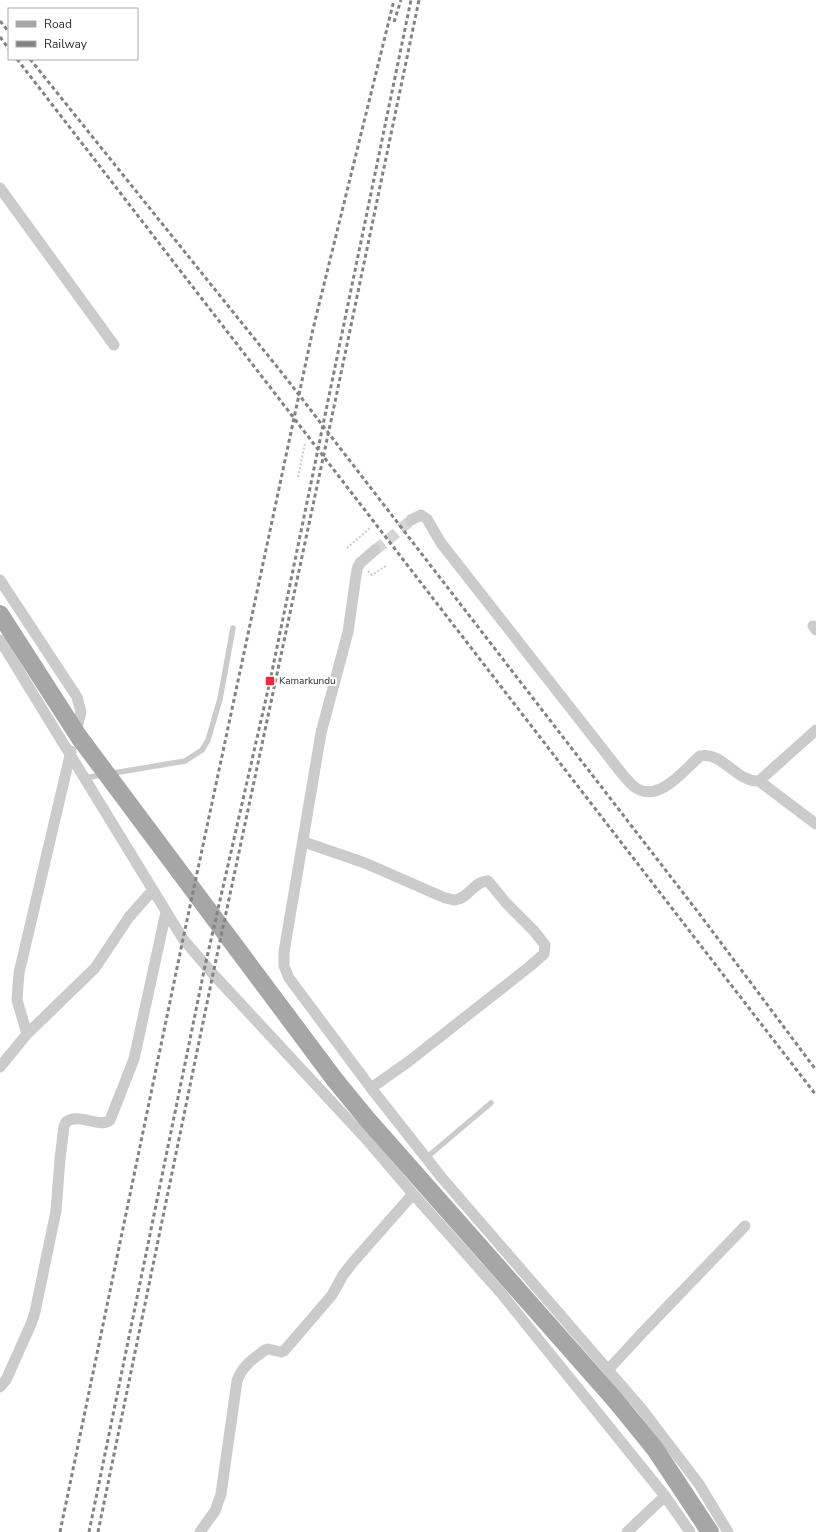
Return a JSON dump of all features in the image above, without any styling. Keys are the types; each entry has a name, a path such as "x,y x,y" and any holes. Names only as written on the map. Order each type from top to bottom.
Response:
{"main road":[{"path":"0,614 79,737 331,1075 367,1119 595,1377 650,1443 710,1532"}],"street":[{"path":"0,188 114,345"},
{"path":"411,520 421,515 427,519 451,556 623,775 636,788 647,792 658,792 667,786 700,756 706,754 713,756 746,779 759,781 816,824"},
{"path":"375,550 360,563 357,569 348,632 321,733 304,842 284,952 284,966 289,978 442,1178 641,1408 699,1484 728,1532"},
{"path":"0,580 77,697 81,712 19,973 17,1000 27,1034"},
{"path":"0,640 183,939 205,966 367,1140 501,1293 665,1496 690,1532"},
{"path":"759,781 816,730"},
{"path":"304,842 365,864 445,898 455,900 461,898 483,882 488,881 507,904 534,930 545,945 544,954 529,968 408,1062 372,1088"},
{"path":"0,1066 27,1034 94,968 129,917 153,890"},
{"path":"0,1387 6,1380 35,1312 56,1211 64,1126 66,1122 73,1118 104,1123 110,1120 134,1059 166,912"},
{"path":"200,1532 215,1511 221,1494 236,1381 239,1373 249,1362 265,1350 284,1351 332,1295 343,1275 354,1261 413,1194"},
{"path":"608,1370 745,1226"},
{"path":"627,1532 665,1496"}],"lane":[{"path":"84,778 185,761 202,750 208,740 220,699 233,628"},
{"path":"426,1158 491,1103"}],"path":[{"path":"298,477 305,443"},
{"path":"347,548 370,528"},
{"path":"366,568 372,575 387,565"}],"tunnel":[{"path":"375,550 411,520"}],"railway":[{"path":"60,1532 183,939 313,329 394,0"},
{"path":"394,22 401,0"},
{"path":"89,1532 205,966 270,681 411,0"},
{"path":"98,1532 213,974 419,0"},
{"path":"0,21 8,31"},
{"path":"0,37 8,48"},
{"path":"18,60 816,1095"},
{"path":"31,60 286,378 701,916 816,1070"}],"place":[{"name":"Kamarkundu","path":"270,681"}]}
